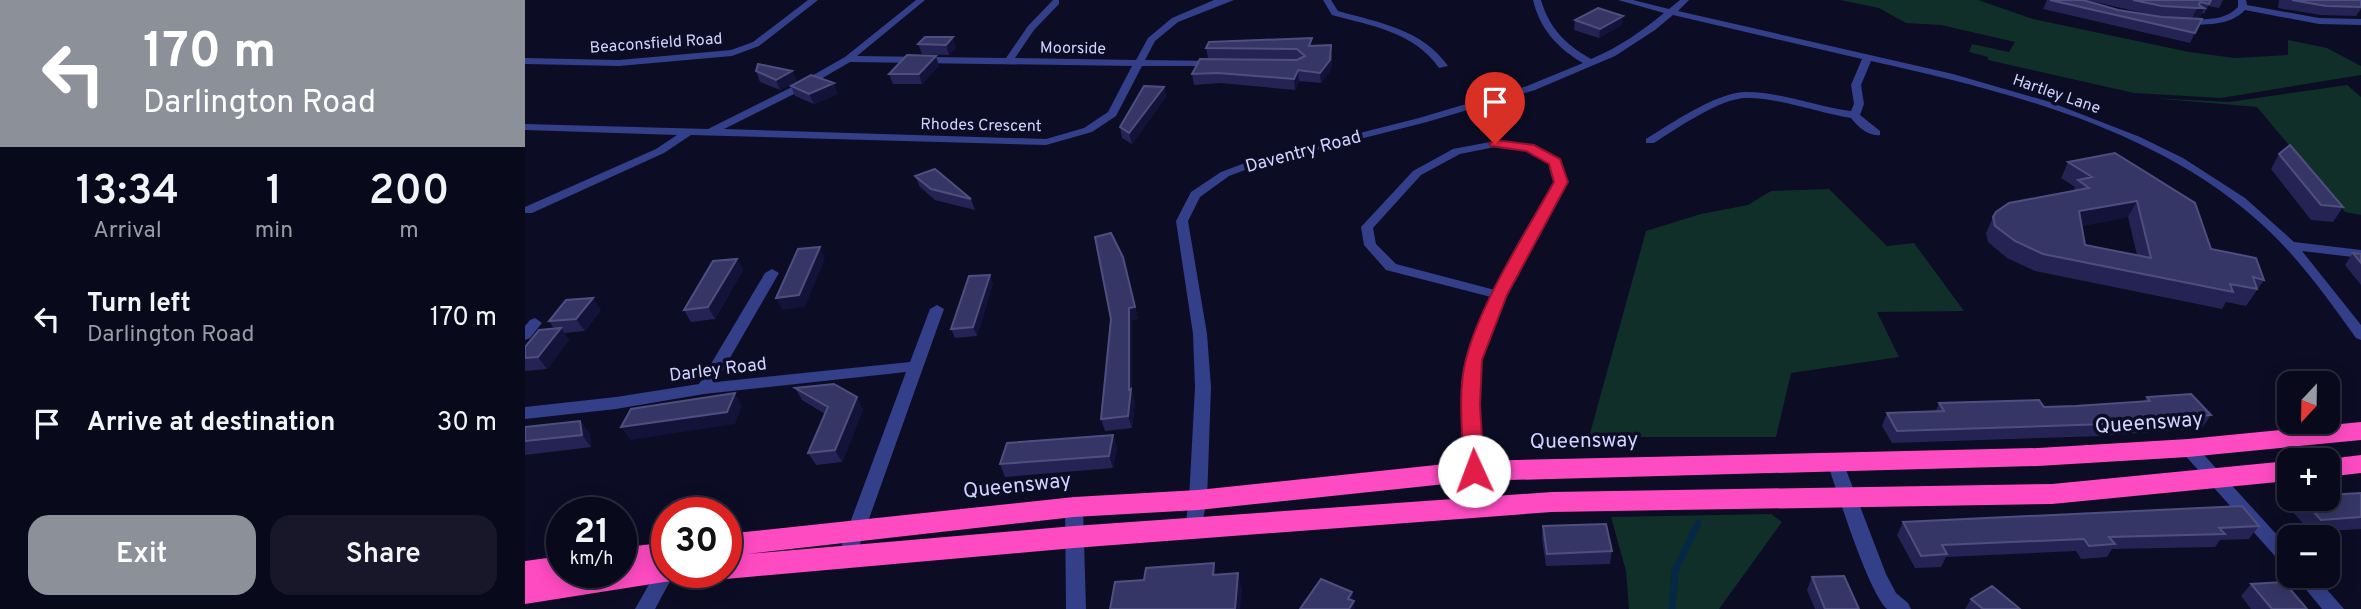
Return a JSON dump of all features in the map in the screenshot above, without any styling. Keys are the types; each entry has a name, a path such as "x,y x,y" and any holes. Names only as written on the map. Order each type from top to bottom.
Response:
{"highway":[{"name":"Queensway","path":"742,543 1074,507 1198,500 1474,471 2038,457 2187,448 2361,431"},
{"path":"2340,466 2361,464"},
{"path":"742,566 1074,537 1552,502 2052,494 2277,472"},
{"path":"525,573 546,570"},
{"path":"525,592 651,570"}],"street":[{"name":"Beaconsfield Road","path":"525,61 618,63 732,53 756,44 814,0"},
{"path":"711,131 798,88 848,59 921,0"},
{"name":"Rhodes Crescent","path":"525,127 1046,142 1088,130 1112,114 1151,40 1175,20 1217,2 1230,0"},
{"path":"1327,0 1335,13 1420,40 1435,51 1443,65"},
{"path":"1537,0 1544,25 1570,50 1591,63"},
{"path":"1622,0 1672,12"},
{"name":"Daventry Road","path":"1194,528 1198,500 1203,387 1200,334 1182,221 1195,195 1225,174 1257,162 1481,104 1531,88 1612,54 1685,0"},
{"path":"1008,62 1031,29 1056,2"},
{"path":"2169,21 2217,21 2237,15 2242,4 2319,21 2361,22"},
{"name":"Hartley Lane","path":"1672,12 1868,57 2008,93 2113,129 2153,147 2221,186 2265,221 2327,286 2361,335"},
{"path":"2349,23 2361,30"},
{"path":"1855,115 1859,104 1856,85 1868,57"},
{"name":"Moorside","path":"848,59 1231,65"},
{"path":"1650,141 1696,112 1741,95 1763,96 1824,111 1855,115 1876,133"},
{"path":"529,211 660,151 691,131"},
{"path":"1484,507 1474,471 1471,405 1474,360 1499,295 1561,182 1555,162 1529,148 1495,144 1457,151 1417,173 1367,227 1370,244 1391,267 1499,295"},
{"path":"2289,245 2361,254"},
{"path":"704,389 772,273"},
{"path":"846,558 859,529 937,309"},
{"path":"525,335 535,323"},
{"name":"Darley Road","path":"525,413 616,403 704,389 916,366"},
{"path":"2187,448 2277,547"},
{"path":"1835,462 1877,575 1889,599 1901,609"},
{"path":"1074,507 1076,609"},
{"path":"645,609 656,588"},
{"path":"2315,588 2334,609"}],"green space":[{"path":"1840,0 1978,0 2033,19 2189,52 2235,58 2288,55 2288,40 2327,48 2361,66 2361,75 2221,98 2134,93 1988,60 1988,57 1969,52 1972,44 2009,52 2015,42 1941,25 1906,23 1879,8"},
{"path":"2347,85 2361,97 2361,215 2345,212 2257,107 2152,98 2229,102"},
{"path":"1829,189 1887,246 1914,243 1964,311 1877,312 1899,357 1791,373 1776,437 1589,437 1646,231 1701,214 1748,205 1771,191"},
{"path":"1771,514 1782,522 1719,609 1629,609 1626,571 1611,517"}],"building":[{"path":"2050,0 2083,0 2118,10 2162,17 2202,19 2195,33"},
{"path":"2133,0 2211,0 2209,4 2200,2 2199,5 2204,8 2197,8 2162,6"},
{"path":"2292,0 2361,0 2361,7 2326,6"},
{"path":"1598,8 1623,16 1600,29 1575,20"},
{"path":"925,37 953,37 946,45 918,44"},
{"path":"1312,38 1309,46 1331,45 1330,60 1320,73 1298,70 1294,79 1218,73 1192,74 1200,59 1297,60 1305,56 1297,49 1206,48 1209,42"},
{"path":"907,55 936,56 919,74 889,74"},
{"path":"758,64 792,71 776,80 756,71"},
{"path":"811,75 834,83 809,94 791,86"},
{"path":"1144,86 1164,87 1129,133 1120,127"},
{"path":"2290,145 2343,207 2321,205 2279,154"},
{"path":"2115,153 2195,203 2211,249 2256,258 2264,280 2253,277 2257,289 2230,284 2233,292 2043,254 2015,241 1995,226 1993,217 1996,212 2009,203 2089,188 2078,180 2092,177 2068,162","holes":["2137,201 2151,258 2085,245 2079,211"]},
{"path":"935,169 971,199 931,189 915,176"},
{"path":"1111,233 1123,257 1135,307 1129,308 1129,390 1131,389 1128,416 1101,419 1111,319 1095,237"},
{"path":"820,247 799,295 776,298 798,249"},
{"path":"2353,253 2361,254 2361,263"},
{"path":"737,259 708,307 684,310 713,261"},
{"path":"990,275 973,327 951,329 969,276"},
{"path":"593,298 576,319 549,321 566,300"},
{"path":"561,328 538,357 525,358 525,347 539,330"},
{"path":"834,384 857,397 835,450 808,453 828,407 795,388"},
{"path":"735,393 727,412 621,427 631,409"},
{"path":"2191,394 2211,415 2108,424 1897,431 1887,413 1944,411 1939,403 2039,400 2044,407 2076,406 2150,401 2147,397"},
{"path":"580,421 582,435 525,441 525,427"},
{"path":"1113,435 1109,456 1000,464 1007,443"},
{"path":"2361,493 2361,517 2321,520 2313,511 2340,511 2340,494"},
{"path":"2242,506 2259,526 2219,528 2225,534 2109,537 2115,544 2089,546 2084,539 1942,545 1947,554 1921,556 1903,522"},
{"path":"1606,524 1612,551 1547,554 1543,526"},
{"path":"1214,563 1213,575 1238,573 1235,609 1110,609 1115,582 1144,580 1146,568"},
{"path":"1844,576 1859,609 1825,609 1812,577"},
{"path":"1321,579 1352,592 1348,599 1354,601 1349,609 1300,609"},
{"path":"2277,582 2277,588 2289,588 2307,609 2272,609 2251,584"},
{"path":"1992,586 2020,609 1983,609 1971,599"}],"waterway":[{"path":"1672,609 1675,571 1698,523"}],"route":[{"path":"1474,471 1471,405 1474,360 1499,295 1561,182 1555,162 1529,148 1495,144"}]}
